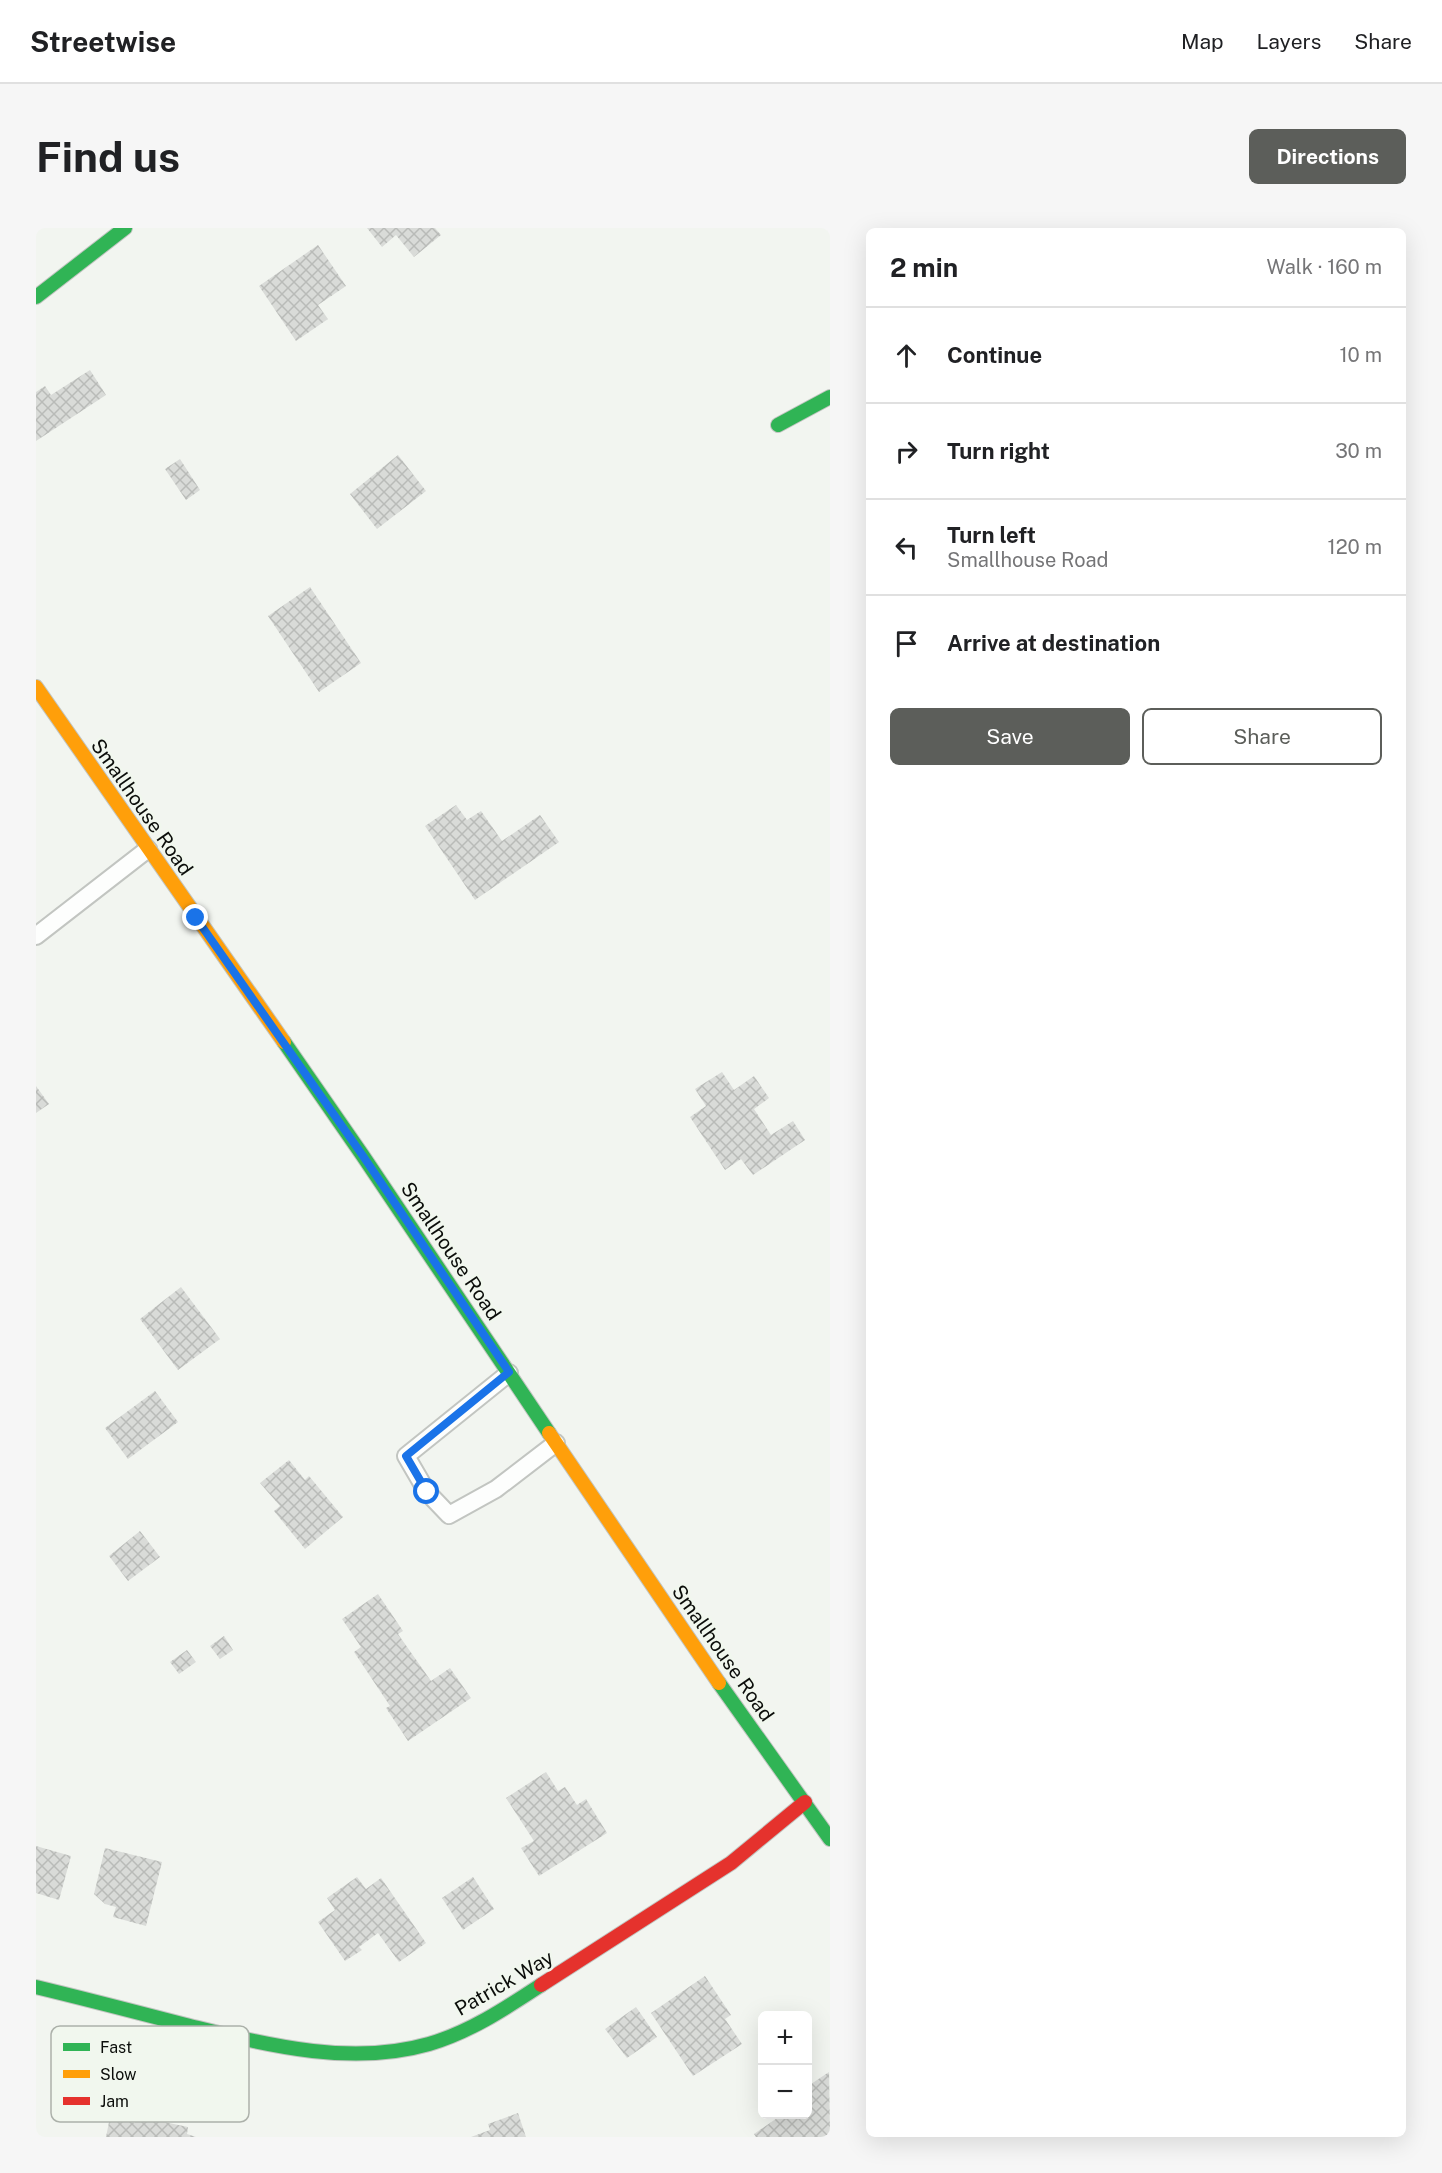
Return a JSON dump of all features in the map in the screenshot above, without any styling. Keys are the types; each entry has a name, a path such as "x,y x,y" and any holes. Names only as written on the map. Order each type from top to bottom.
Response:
{"street":[{"path":"36,297 125,228"},
{"path":"778,425 830,397"},
{"name":"Smallhouse Road","path":"36,687 363,1156 685,1635 830,1839"},
{"name":"Patrick Way","path":"249,2039 327,2054 374,2054 419,2047 462,2031 501,2011 731,1863 805,1802"},
{"name":"Patrick Way","path":"36,1987 191,2026"}],"lane":[{"path":"36,936 148,849"},
{"path":"509,1372 406,1456 427,1492 449,1515 496,1489 556,1443"}],"building":[{"path":"367,228 435,228 441,235 414,257 396,235 382,247"},
{"path":"318,245 346,286 318,305 328,319 296,341 259,286"},
{"path":"90,370 106,395 36,441 36,392 45,386 51,395"},
{"path":"398,455 426,491 377,529 350,494"},
{"path":"180,459 200,490 186,500 165,469"},
{"path":"310,587 361,663 319,692 268,616"},
{"path":"456,805 467,820 481,811 502,841 540,815 559,842 475,900 425,826"},
{"path":"722,1072 734,1090 754,1076 769,1098 754,1109 771,1135 793,1121 805,1140 753,1175 741,1159 725,1170 690,1117 706,1106 695,1089"},
{"path":"36,1086 49,1104 36,1113"},
{"path":"181,1287 220,1339 178,1370 140,1319"},
{"path":"155,1391 178,1422 128,1459 105,1428"},
{"path":"289,1460 305,1480 309,1476 343,1517 305,1549 274,1511 280,1506 260,1483"},
{"path":"140,1531 160,1557 128,1581 109,1556"},
{"path":"378,1594 403,1631 398,1634 431,1681 450,1668 471,1698 408,1741 386,1708 390,1706 354,1652 361,1647 342,1619"},
{"path":"224,1636 233,1650 220,1659 210,1646"},
{"path":"187,1650 196,1662 179,1674 170,1662"},
{"path":"546,1772 558,1791 565,1787 577,1805 586,1799 607,1833 539,1876 521,1848 534,1841 506,1798"},
{"path":"36,1846 71,1856 59,1900 36,1893"},
{"path":"105,1848 162,1862 146,1926 113,1917 116,1907 105,1904 94,1894"},
{"path":"357,1877 366,1889 381,1878 426,1943 399,1962 378,1933 359,1947 362,1950 345,1961 318,1922 335,1910 327,1898"},
{"path":"473,1877 494,1909 463,1930 442,1898"},
{"path":"705,1976 731,2015 725,2019 742,2044 693,2076 651,2013"},
{"path":"636,2007 657,2037 627,2058 605,2029"},
{"path":"829,2072 830,2137 756,2137 754,2134 776,2119 812,2119 812,2083"},
{"path":"518,2113 526,2137 471,2137 490,2130 488,2124"},
{"path":"109,2122 164,2122 188,2127 187,2134 196,2137 106,2137"}],"traffic: fast":[{"path":"36,297 125,228"},
{"path":"778,425 830,397"},
{"path":"284,1042 549,1433"},
{"path":"719,1683 830,1839"},
{"path":"249,2039 307,2050 338,2053 399,2051 429,2044 459,2033 487,2019 541,1985"},
{"path":"36,1987 192,2026"}],"traffic: slow":[{"path":"36,687 284,1042"},
{"path":"549,1433 719,1683"}],"traffic: jam":[{"path":"541,1985 731,1863 805,1802"}],"route":[{"path":"196,918 363,1156 509,1372 406,1456 427,1492"}]}
